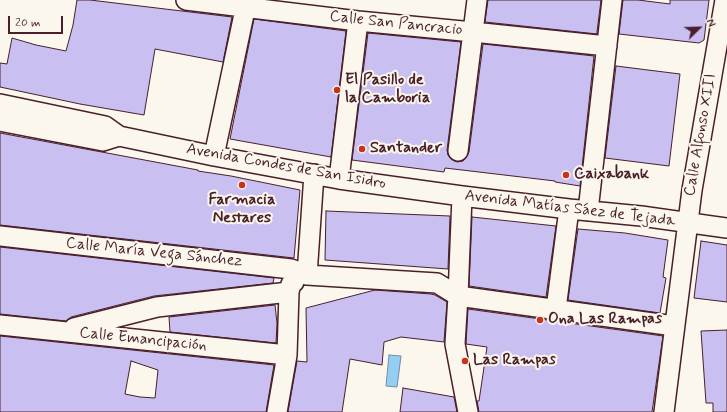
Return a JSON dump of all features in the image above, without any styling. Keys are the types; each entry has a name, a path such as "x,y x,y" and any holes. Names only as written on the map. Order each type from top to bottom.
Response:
{"street":[{"name":"Calle San Pancracio","path":"186,0 246,3 358,21 607,46"},
{"path":"458,151 476,0"},
{"path":"556,309 578,210 607,46 612,0"},
{"name":"Calle Alfonso XIII","path":"664,412 687,223 699,144 725,0"},
{"path":"214,156 246,3"},
{"path":"339,179 358,21"},
{"name":"Avenida Condes de San Isidro","path":"0,104 105,126 119,136 214,156 339,179 458,195"},
{"name":"Avenida Condes de San Isidro","path":"0,121 103,141 119,136"},
{"path":"277,412 287,355 289,292 291,284 297,278 307,275 314,174"},
{"path":"458,195 458,296 455,344 468,412"},
{"name":"Avenida Matías Sáez de Tejada","path":"458,195 578,210 641,216 727,228"},
{"name":"Calle María Vega Sánchez","path":"0,236 291,269 307,275 437,283 458,296"},
{"path":"61,332 158,307 289,292"},
{"path":"458,296 674,326"},
{"name":"Calle Emancipación","path":"0,325 287,355"}],"water":[{"path":"389,355 401,356 397,387 386,386"}],"building":[{"path":"77,0 90,0 232,17 223,62 155,49 144,115 80,104 0,87 0,63 7,64 12,38 66,51 73,25"},
{"path":"488,0 601,0 597,34 485,22"},
{"path":"623,0 638,0 670,4 670,0 709,0 704,40 699,43 619,34"},
{"path":"254,19 346,31 331,157 230,139"},
{"path":"368,33 461,42 447,150 451,159 457,162 463,161 469,152 483,44 594,56 580,186 555,181 445,168 444,172 352,160"},
{"path":"616,66 680,74 669,166 605,158"},
{"path":"0,133 300,190 294,258 0,225"},
{"path":"326,211 450,216 448,269 325,260"},
{"path":"472,217 556,226 546,297 469,286"},
{"path":"578,229 625,233 668,240 663,277 666,278 660,313 568,300"},
{"path":"701,241 727,245 727,302 694,298"},
{"path":"0,247 274,278 273,283 154,296 71,317 66,321 0,314"},
{"path":"375,290 431,294 447,302 444,342 401,337 384,342 382,365 350,359 342,412 288,412 297,361 307,362 306,308"},
{"path":"275,305 277,323 276,343 170,332 169,317"},
{"path":"468,309 663,336 652,412 479,412 477,401 479,401 487,347 466,344"},
{"path":"727,330 727,412 713,412 713,403 706,403 701,331"},
{"path":"0,336 274,365 266,412 0,412","holes":["131,361 158,370 155,398 125,394"]},
{"path":"403,388 454,397 457,412 400,412"}],"place":[{"name":"El Pasillo de la Camboria","path":"337,90"},
{"name":"Santander","path":"362,149"},
{"name":"Caixabank","path":"566,175"},
{"name":"Farmacia Nestares","path":"242,185"},
{"name":"Ona Las Rampas","path":"540,320"},
{"name":"Las Rampas","path":"465,361"}]}
